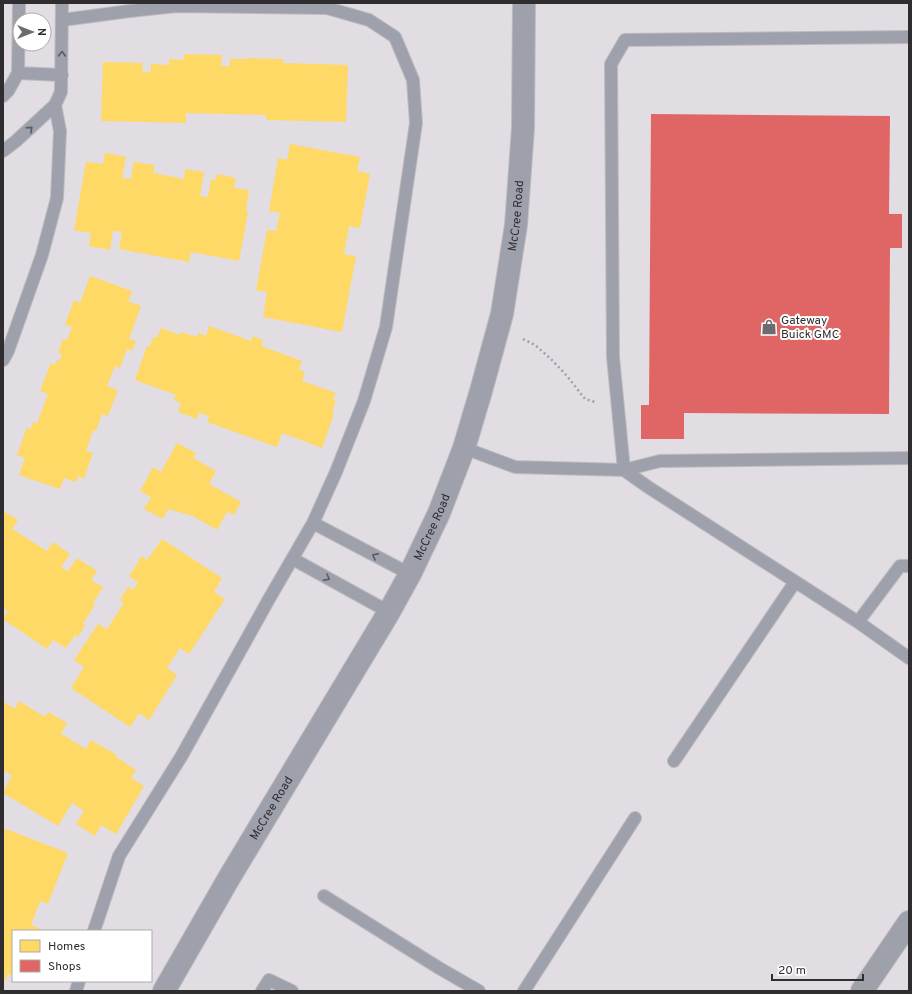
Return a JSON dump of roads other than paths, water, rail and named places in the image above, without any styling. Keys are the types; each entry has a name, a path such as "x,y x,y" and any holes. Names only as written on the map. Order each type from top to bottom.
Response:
{"main road":[{"path":"862,991 909,922"}],"street":[{"name":"McCree Road","path":"164,991 229,878 389,612 410,574 439,513 464,448 502,314 516,225 524,128 524,3"}],"lane":[{"path":"3,96 8,91 18,73 19,3"},
{"path":"3,151 55,105 61,92 62,3"},
{"path":"62,20 176,6 327,8 369,20 395,37 413,80 416,123 386,327 361,408 336,472 313,523 181,757 118,856 94,930"},
{"path":"624,470 613,357 611,64 625,40 909,36"},
{"path":"18,73 62,75"},
{"path":"3,360 8,351 42,255 57,198 60,131 55,105"},
{"path":"464,448 515,467 624,470 660,461 909,458"},
{"path":"624,470 858,622 909,658"},
{"path":"313,523 410,574"},
{"path":"293,559 389,612"},
{"path":"858,622 900,566 909,566"},
{"path":"674,761 796,582"},
{"path":"524,991 635,818"},
{"path":"324,896 439,968 479,991"},
{"path":"262,991 269,980 292,991"}],"place":[{"name":"Gateway Buick GMC","path":"769,327"}]}
